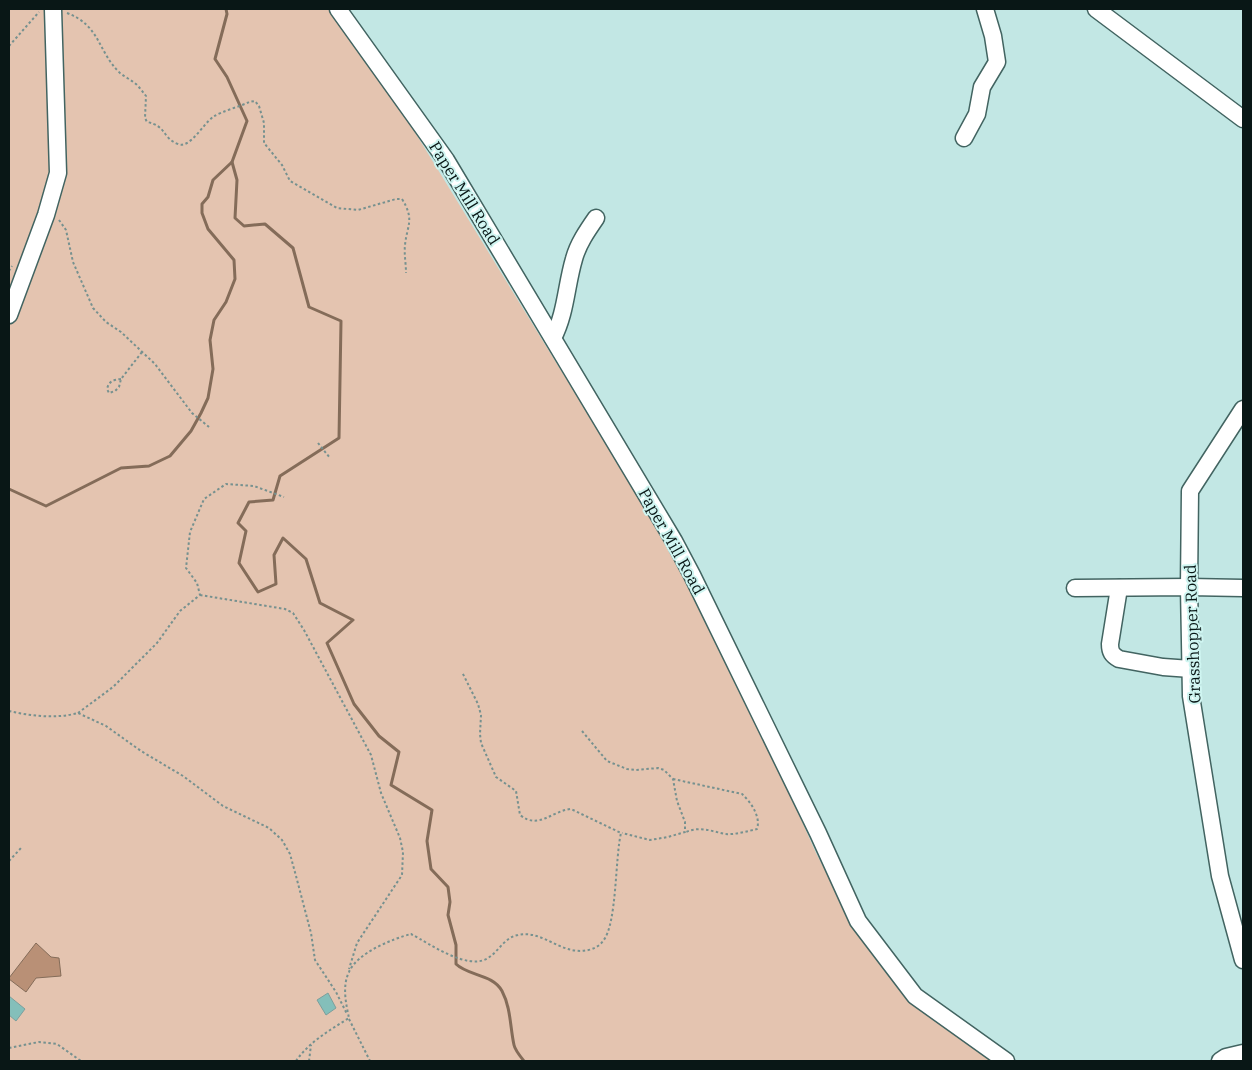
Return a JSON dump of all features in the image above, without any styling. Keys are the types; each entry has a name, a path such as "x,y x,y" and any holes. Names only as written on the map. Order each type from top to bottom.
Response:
{"street":[{"path":"9,316 47,212 58,173 50,9"},
{"name":"Paper Mill Road","path":"338,9 446,160 643,488 692,575 818,833 858,921 915,996 1006,1061"},
{"path":"964,138 977,114 982,87 997,62 994,36 985,9"},
{"path":"1096,9 1243,119"},
{"path":"553,338 563,315 578,246 596,218"},
{"name":"Grasshopper Road","path":"1243,409 1190,491 1189,587 1191,696 1220,876 1243,960"},
{"path":"1075,588 1243,588"},
{"path":"1119,588 1110,652 1119,659 1137,663 1191,669"},
{"path":"1220,1061 1226,1057 1243,1053"}],"path":[{"path":"9,46 50,9 68,13 82,20 91,29 103,51 120,72 135,83 146,96 145,118 148,122 161,127 170,140 179,145 187,144 213,117 255,101 259,106 264,123 264,143 282,165 290,181 337,208 358,210 402,199 406,206 410,224 405,245 406,273"},
{"path":"47,212 59,220 66,230 73,262 93,308 106,322 121,332 154,364 192,413 209,427"},
{"path":"121,379 114,380 107,389 110,392 115,391 121,379 142,352"},
{"path":"318,443 330,458"},
{"path":"200,595 197,583 186,568 190,532 204,499 226,484 254,486 284,497"},
{"path":"9,711 67,716 78,713 113,687 157,643 180,611 200,595 285,609 293,613 372,755 380,793 400,838 403,852 402,875 357,943 345,994 349,1018"},
{"path":"462,672 482,715 481,743 496,777 516,792 520,815 527,820 534,822 571,809 621,833 650,840 668,837 693,829 705,829 727,834 757,829 759,823 748,799 742,794 673,779 664,770 658,768 627,769 607,761 582,731"},
{"path":"78,713 106,726 141,751 183,776 224,806 269,828 282,840 290,854 311,933 315,960 336,992 370,1061"},
{"path":"673,779 685,822 685,832"},
{"path":"349,972 363,955 375,948 411,934 464,961 473,962 487,959 507,939 515,935 526,934 540,937 569,950 582,951 596,948 603,942 612,920 621,833"},
{"path":"9,861 21,848"},
{"path":"296,1061 311,1045 349,1018"},
{"path":"9,1048 39,1042 57,1044 81,1061"},
{"path":"309,1061 311,1045"}],"shaded area":[{"path":"9,9 329,9 405,116 676,558 737,675 816,853 854,926 913,1002 998,1061 9,1061"},
{"path":"36,943 51,957 59,958 61,976 36,978 26,992 9,978"}],"building":[{"path":"328,993 336,1008 326,1015 317,1000"},
{"path":"9,996 25,1009 16,1021 9,1015"}],"waterway":[{"path":"226,9 227,14 215,59 227,77 247,121 232,162 237,180 235,218 244,226 265,224 293,248 309,307 341,321 339,438 280,476 273,500 249,502 238,523 246,531 239,563 258,592 276,584 274,555 283,538 306,559 320,603 353,620 327,643 354,704 379,736 399,752 391,785 432,810 427,841 431,869 448,887 450,902 448,915 456,945 456,964 498,985 505,997 509,1011 515,1047 524,1061"},
{"path":"9,489 46,506 121,468 149,466 170,456 191,431 208,398 213,369 210,340 214,320 226,302 235,279 234,260 208,229 202,213 202,204 208,197 213,180 232,162"}]}
